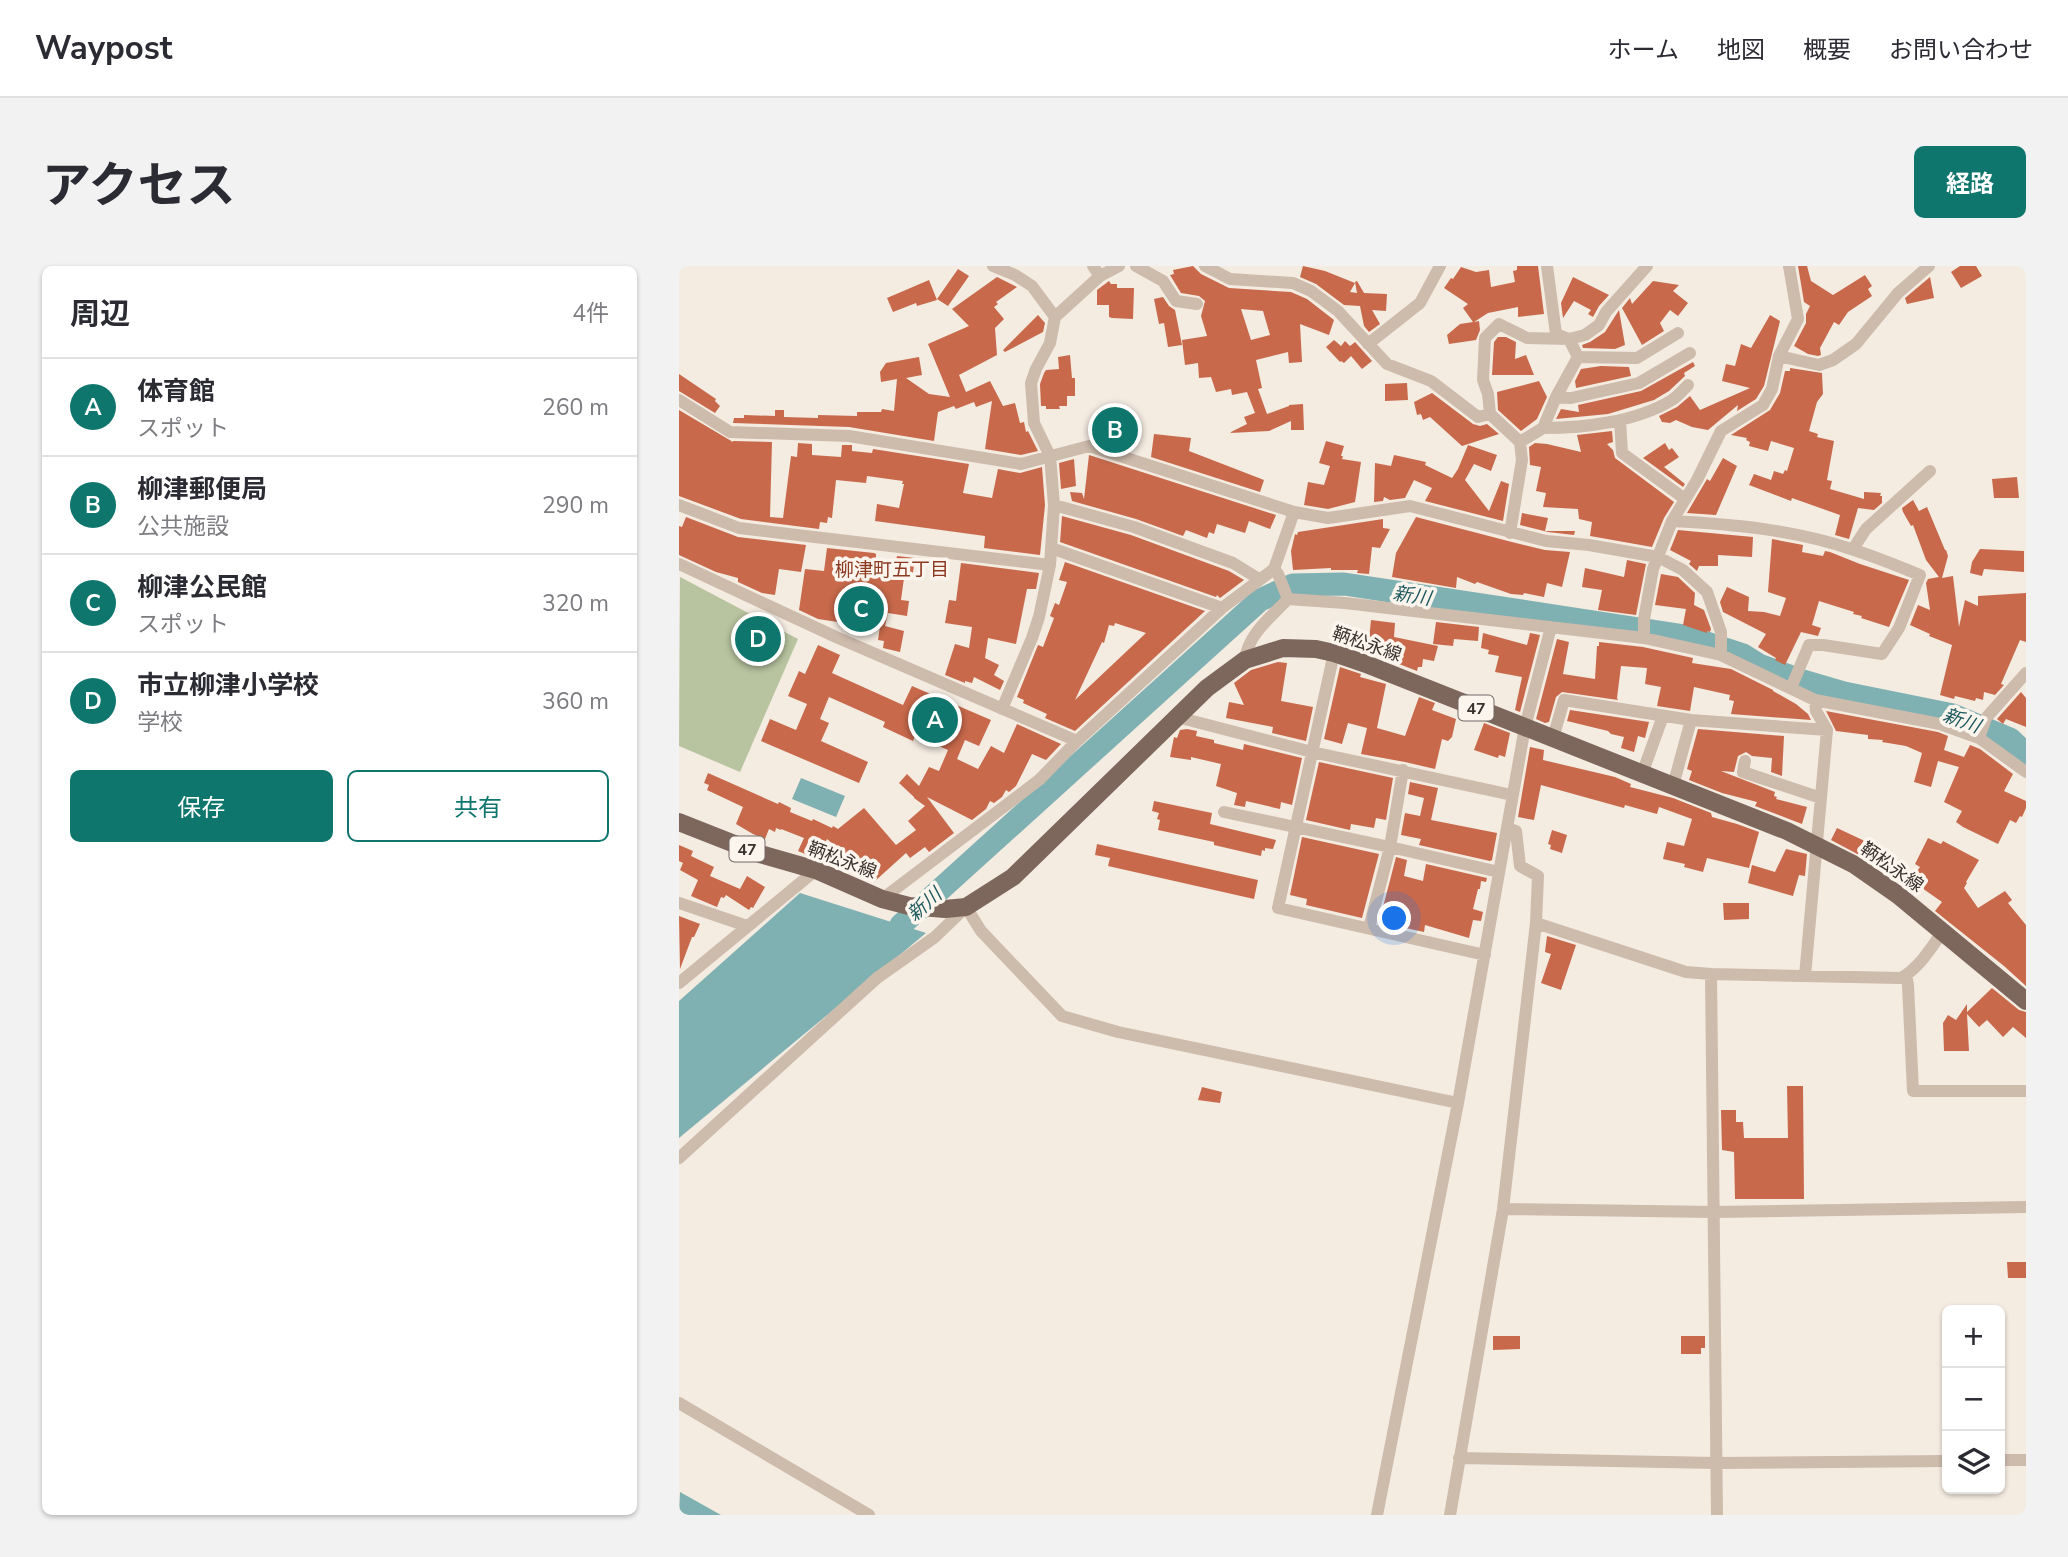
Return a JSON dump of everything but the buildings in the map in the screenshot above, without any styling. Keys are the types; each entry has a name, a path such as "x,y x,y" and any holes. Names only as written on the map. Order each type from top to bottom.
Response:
{"main road":[{"name":"鞆松永線","path":"679,822 760,854 816,870 885,899 909,906 960,908 1013,877 1207,688 1245,660 1283,648 1316,649 1334,653 1787,831 1854,865 1898,895 2026,1001"}],"street":[{"path":"993,266 1033,285 1055,317"},
{"path":"1002,709 1039,617 1049,565 1055,505 1049,456 1034,423 1031,383 1050,343 1055,317 1097,271 1119,266"},
{"path":"1136,266 1163,281 1176,302 1197,304"},
{"path":"1369,344 1420,303 1440,266"},
{"path":"1547,266 1556,334 1569,339 1578,357"},
{"path":"1510,533 1522,460 1520,442 1490,414 1483,380 1485,338 1499,324 1527,338 1569,339 1585,335 1599,325 1606,312 1647,266"},
{"path":"1644,638 1644,619 1653,569 1672,521 1697,480 1721,430 1763,405 1772,389 1779,356 1798,319 1789,266"},
{"path":"1779,356 1819,365 1833,360 1856,344 1898,293 1930,266"},
{"path":"1211,268 1230,279 1293,283 1311,291 1338,311 1387,364 1431,381 1478,417 1490,414"},
{"path":"1578,357 1637,358 1678,333"},
{"path":"1556,397 1571,398 1639,383 1690,353"},
{"path":"1543,428 1578,357"},
{"path":"1520,442 1543,428 1580,428 1621,420 1672,399 1688,385"},
{"path":"679,400 730,432 849,436 1021,464 1089,446 1294,512 1328,518 1410,506 1546,541 1589,545 1658,557 1683,570 1707,592 1721,632 1721,655"},
{"path":"1621,420 1622,453 1685,499"},
{"path":"1853,549 1866,529 1930,471"},
{"path":"679,505 739,528 1049,565"},
{"path":"1055,505 1134,527 1221,558 1259,579"},
{"path":"1288,599 1276,572 1294,512"},
{"path":"1672,521 1729,524 1805,537 1853,549 1920,575 1899,628 1882,654 1809,645 1791,688"},
{"path":"1051,548 1222,608"},
{"path":"679,564 836,637 1077,741"},
{"path":"885,899 1039,780 1077,741 1222,608 1259,579 1276,572"},
{"path":"1288,599 1345,603 1644,638 1721,655 1815,700 1940,724 1979,738 2026,772"},
{"path":"1245,660 1246,649 1252,637 1288,599"},
{"path":"1377,1515 1458,1102 1525,727 1551,627"},
{"path":"1334,653 1278,908 1485,955"},
{"path":"1979,738 1986,718 2026,673"},
{"path":"1553,738 1564,700 1691,720 1827,730"},
{"path":"1805,976 1827,730 1816,711 1815,700"},
{"path":"1642,774 1663,716"},
{"path":"1177,717 1312,752 1512,795"},
{"path":"1673,786 1691,720"},
{"path":"1745,761 1743,772 1821,797"},
{"path":"1369,928 1390,847 1403,770"},
{"path":"1224,812 1499,872"},
{"path":"1450,1515 1503,1209 1536,923 1538,876 1520,866 1516,831 1508,828"},
{"path":"679,983 816,870"},
{"path":"679,903 747,926"},
{"path":"679,1158 877,978 935,937 960,908 1062,1016 1118,1032 1458,1102"},
{"path":"1536,923 1686,972 1901,978 1930,951 1943,931"},
{"path":"1711,974 1717,1515"},
{"path":"1906,975 1913,1091 2026,1091"},
{"path":"1503,1209 1714,1212 2026,1207"},
{"path":"679,1403 869,1515"},
{"path":"1459,1458 1716,1463 1942,1461"},
{"path":"2005,1460 2026,1460"}],"green space":[{"path":"680,577 798,639 740,772 679,746"}],"water":[{"path":"801,778 845,796 836,817 792,799"},
{"path":"800,893 926,933 679,1138 679,1001"},
{"path":"680,1492 721,1515 679,1515"}],"waterway":[{"name":"新川","path":"901,925 1260,600 1293,585 1344,584 1685,636 1743,655 1759,665 1803,681 1844,693 1953,715 2010,739 2026,754"}],"place":[{"name":"柳津郵便局","path":"1115,430"},
{"name":"柳津公民館","path":"861,609"},
{"name":"市立柳津小学校","path":"758,639"},
{"name":"体育館","path":"935,720"}],"district":[{"name":"柳津町五丁目","path":"892,569"}]}
